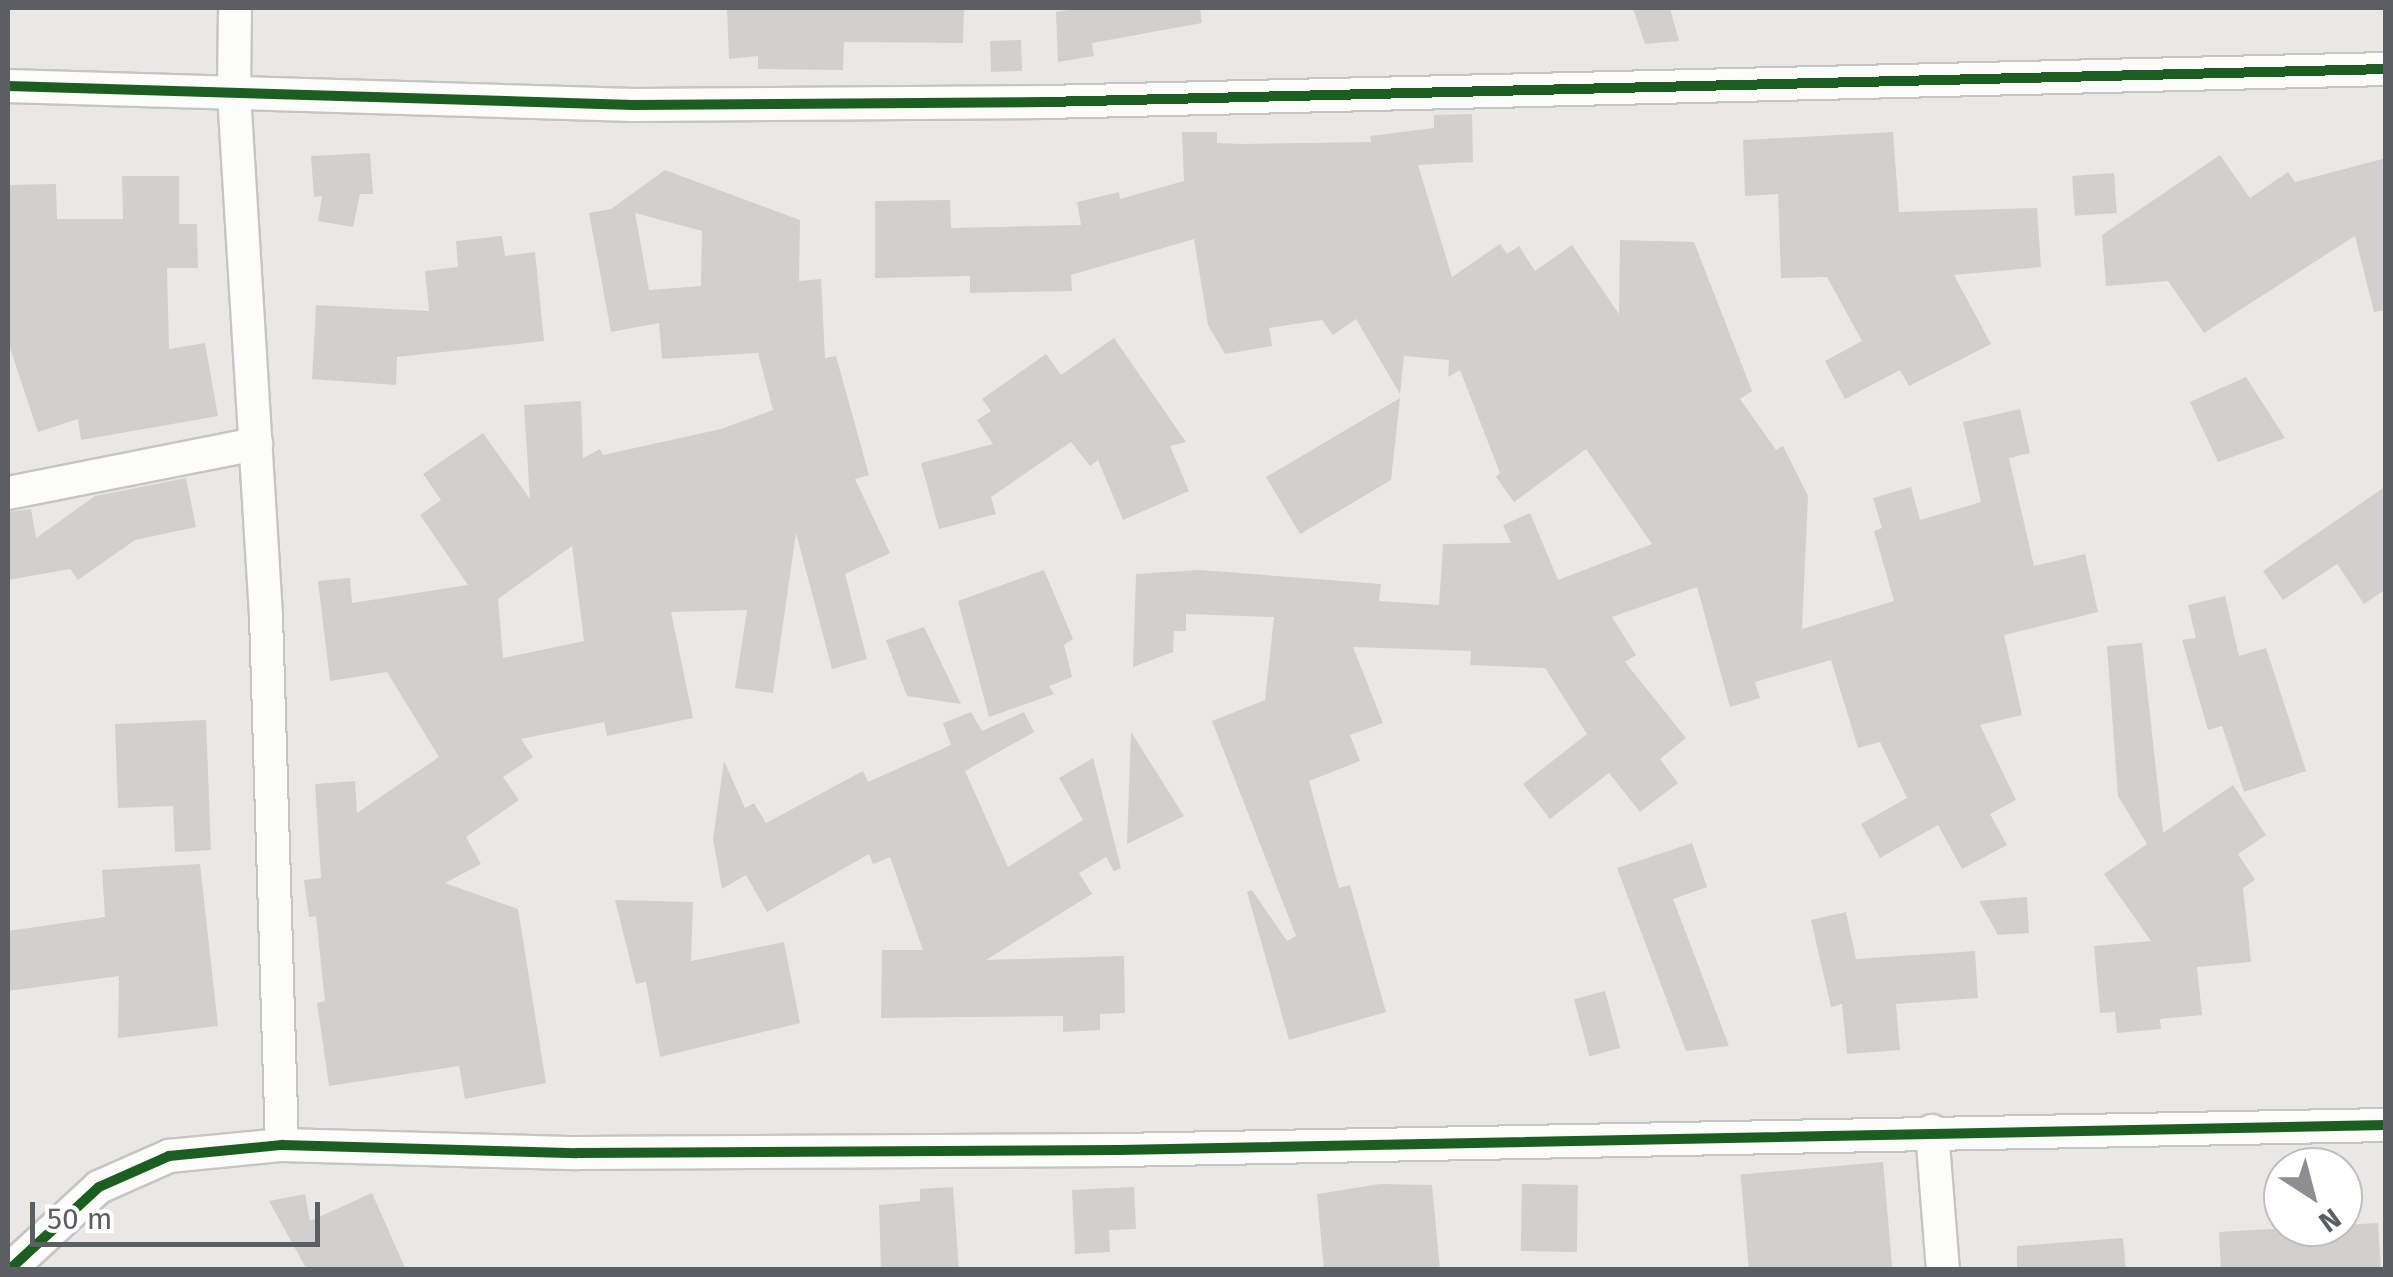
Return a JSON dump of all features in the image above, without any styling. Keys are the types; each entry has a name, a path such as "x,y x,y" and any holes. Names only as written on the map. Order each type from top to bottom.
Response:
{"street":[{"path":"235,8 234,94 256,444 282,1146"},
{"path":"8,86 633,106 1026,102 2386,68"},
{"path":"8,493 256,444"},
{"path":"9,1270 99,1187 169,1156 282,1146 577,1153 1100,1150 2386,1125"},
{"path":"1932,1131 1942,1270"}],"building":[{"path":"727,8 964,8 963,43 844,42 843,70 758,69 758,56 729,59"},
{"path":"1080,8 1200,8 1202,23 1092,43 1094,56 1058,62 1056,12"},
{"path":"1633,8 1670,8 1679,41 1645,44"},
{"path":"1021,40 1022,71 991,72 990,41"},
{"path":"1472,114 1473,162 1418,165 1452,277 1500,244 1507,254 1519,246 1535,271 1572,245 1619,314 1620,240 1694,242 1752,391 1740,399 1776,450 1783,446 1808,496 1802,629 1894,601 1874,531 1882,528 1873,498 1911,487 1920,520 1981,502 1963,422 2020,409 2030,453 2009,458 2034,566 2085,554 2098,612 2004,635 2022,715 1980,725 2016,800 1990,814 2007,845 1962,869 1938,825 1880,858 1861,824 1907,798 1880,742 1858,748 1831,660 1755,682 1760,698 1730,707 1697,587 1612,617 1636,655 1625,662 1686,738 1660,759 1678,783 1640,812 1609,773 1550,819 1523,784 1587,734 1545,668 1470,665 1471,651 1353,647 1383,723 1350,735 1360,761 1309,781 1339,888 1350,885 1386,1012 1289,1040 1247,892 1252,890 1287,941 1296,936 1212,721 1265,700 1274,617 1186,614 1186,631 1174,631 1173,652 1133,667 1136,574 1200,570 1381,584 1379,601 1439,605 1443,544 1511,543 1503,525 1530,513 1558,580 1652,544 1586,449 1514,502 1496,477 1500,473 1460,370 1448,377 1449,360 1404,356 1400,394 1356,319 1333,335 1322,320 1269,328 1272,346 1225,354 1208,325 1194,239 1071,275 1072,291 970,293 970,276 875,278 875,201 950,200 951,228 1081,225 1077,202 1119,192 1120,199 1184,181 1182,132 1217,132 1217,143 1371,142 1370,136 1434,128 1434,115"},
{"path":"1893,132 1899,212 2037,208 2041,267 1954,275 1991,344 1909,386 1900,370 1845,399 1825,361 1862,341 1827,277 1781,278 1778,194 1745,196 1743,140"},
{"path":"370,153 373,194 360,194 353,227 318,221 322,196 314,197 311,156"},
{"path":"2220,155 2250,198 2288,172 2295,182 2386,158 2386,310 2374,312 2355,236 2204,333 2168,281 2106,286 2102,235"},
{"path":"665,170 800,220 799,281 821,279 825,358 836,356 869,475 855,479 890,553 845,574 867,659 832,669 796,533 773,693 735,688 747,610 671,612 693,718 607,736 604,722 521,739 533,757 503,777 519,800 466,837 481,864 445,883 518,909 546,1083 465,1099 459,1066 329,1086 317,1003 325,1001 316,916 309,917 304,880 321,878 315,784 355,781 357,813 439,757 387,672 330,681 318,581 350,578 352,603 468,585 420,515 441,500 423,474 483,433 530,499 524,405 581,401 583,458 600,449 603,455 721,429 773,410 758,353 662,359 659,323 611,332 589,213 611,209","holes":["635,213 702,231 701,286 649,290","572,546 584,641 503,658 498,599"]},
{"path":"2114,173 2117,213 2075,216 2072,176"},
{"path":"122,176 179,176 179,224 197,224 198,268 167,268 169,349 205,343 218,416 81,440 78,419 38,432 8,342 8,185 56,184 57,219 123,219"},
{"path":"502,236 505,256 535,252 544,341 397,357 396,385 312,379 316,305 429,311 425,271 458,267 456,241"},
{"path":"1114,338 1186,442 1170,446 1189,491 1123,520 1098,460 1090,466 1071,442 991,497 996,514 939,529 921,463 993,444 977,420 991,411 982,399 1046,354 1061,375"},
{"path":"2246,377 2285,438 2218,462 2190,402"},
{"path":"1400,398 1391,480 1300,534 1266,477"},
{"path":"186,478 196,527 135,540 78,580 70,569 8,580 8,512 31,509 36,538 95,496"},
{"path":"2386,486 2386,589 2364,604 2337,564 2283,600 2263,571"},
{"path":"1044,570 1073,639 1064,645 1072,677 1049,686 1054,694 989,717 958,601"},
{"path":"2225,596 2239,656 2266,648 2306,771 2244,792 2222,726 2208,730 2182,640 2196,638 2188,605"},
{"path":"924,627 961,704 907,696 886,640"},
{"path":"2142,643 2163,833 2233,785 2266,835 2238,854 2255,880 2243,888 2251,962 2197,967 2202,1015 2160,1019 2161,1029 2117,1033 2115,1012 2100,1013 2094,946 2151,941 2104,874 2147,844 2118,796 2107,646"},
{"path":"971,712 982,731 1024,712 1034,732 965,771 1008,867 1083,820 1059,778 1093,758 1121,868 1114,871 1106,857 1079,873 1092,894 986,960 1124,956 1125,1013 1100,1014 1100,1030 1063,1032 1063,1016 881,1018 882,950 923,950 890,857 873,864 869,854 767,912 746,875 722,889 713,839 724,761 745,808 754,803 766,823 863,771 868,782 951,745 943,723"},
{"path":"206,720 211,850 175,852 173,806 118,808 115,724"},
{"path":"1131,732 1184,816 1127,844"},
{"path":"1692,843 1707,887 1673,899 1729,1046 1686,1051 1617,868"},
{"path":"200,864 218,1026 118,1038 119,976 8,991 8,931 105,917 102,870"},
{"path":"2027,897 2029,933 1998,935 1979,901"},
{"path":"615,900 693,902 691,961 784,942 800,1023 660,1057 646,982 636,984"},
{"path":"1846,912 1856,959 1975,951 1978,998 1896,1004 1900,1050 1847,1054 1842,1004 1831,1007 1811,920"},
{"path":"1605,991 1620,1048 1589,1056 1574,999"},
{"path":"1883,1162 1892,1270 1749,1270 1741,1174"},
{"path":"1380,1184 1432,1185 1440,1270 1324,1270 1317,1194"},
{"path":"1522,1184 1578,1185 1577,1252 1521,1251"},
{"path":"953,1187 959,1270 881,1270 879,1205 920,1201 920,1189"},
{"path":"1134,1187 1136,1229 1109,1230 1110,1252 1075,1254 1072,1190"},
{"path":"372,1193 406,1270 307,1270 269,1201 305,1194 310,1221"},
{"path":"2378,1223 2381,1270 2221,1270 2219,1232 2263,1230 2263,1247 2363,1247 2363,1224"},
{"path":"2123,1238 2126,1270 2017,1270 2017,1246"}],"cycle path":[{"path":"8,86 633,105 1046,102 2386,69"},
{"path":"9,1270 99,1187 169,1156 282,1145 577,1153 1119,1150 2386,1125"}]}
